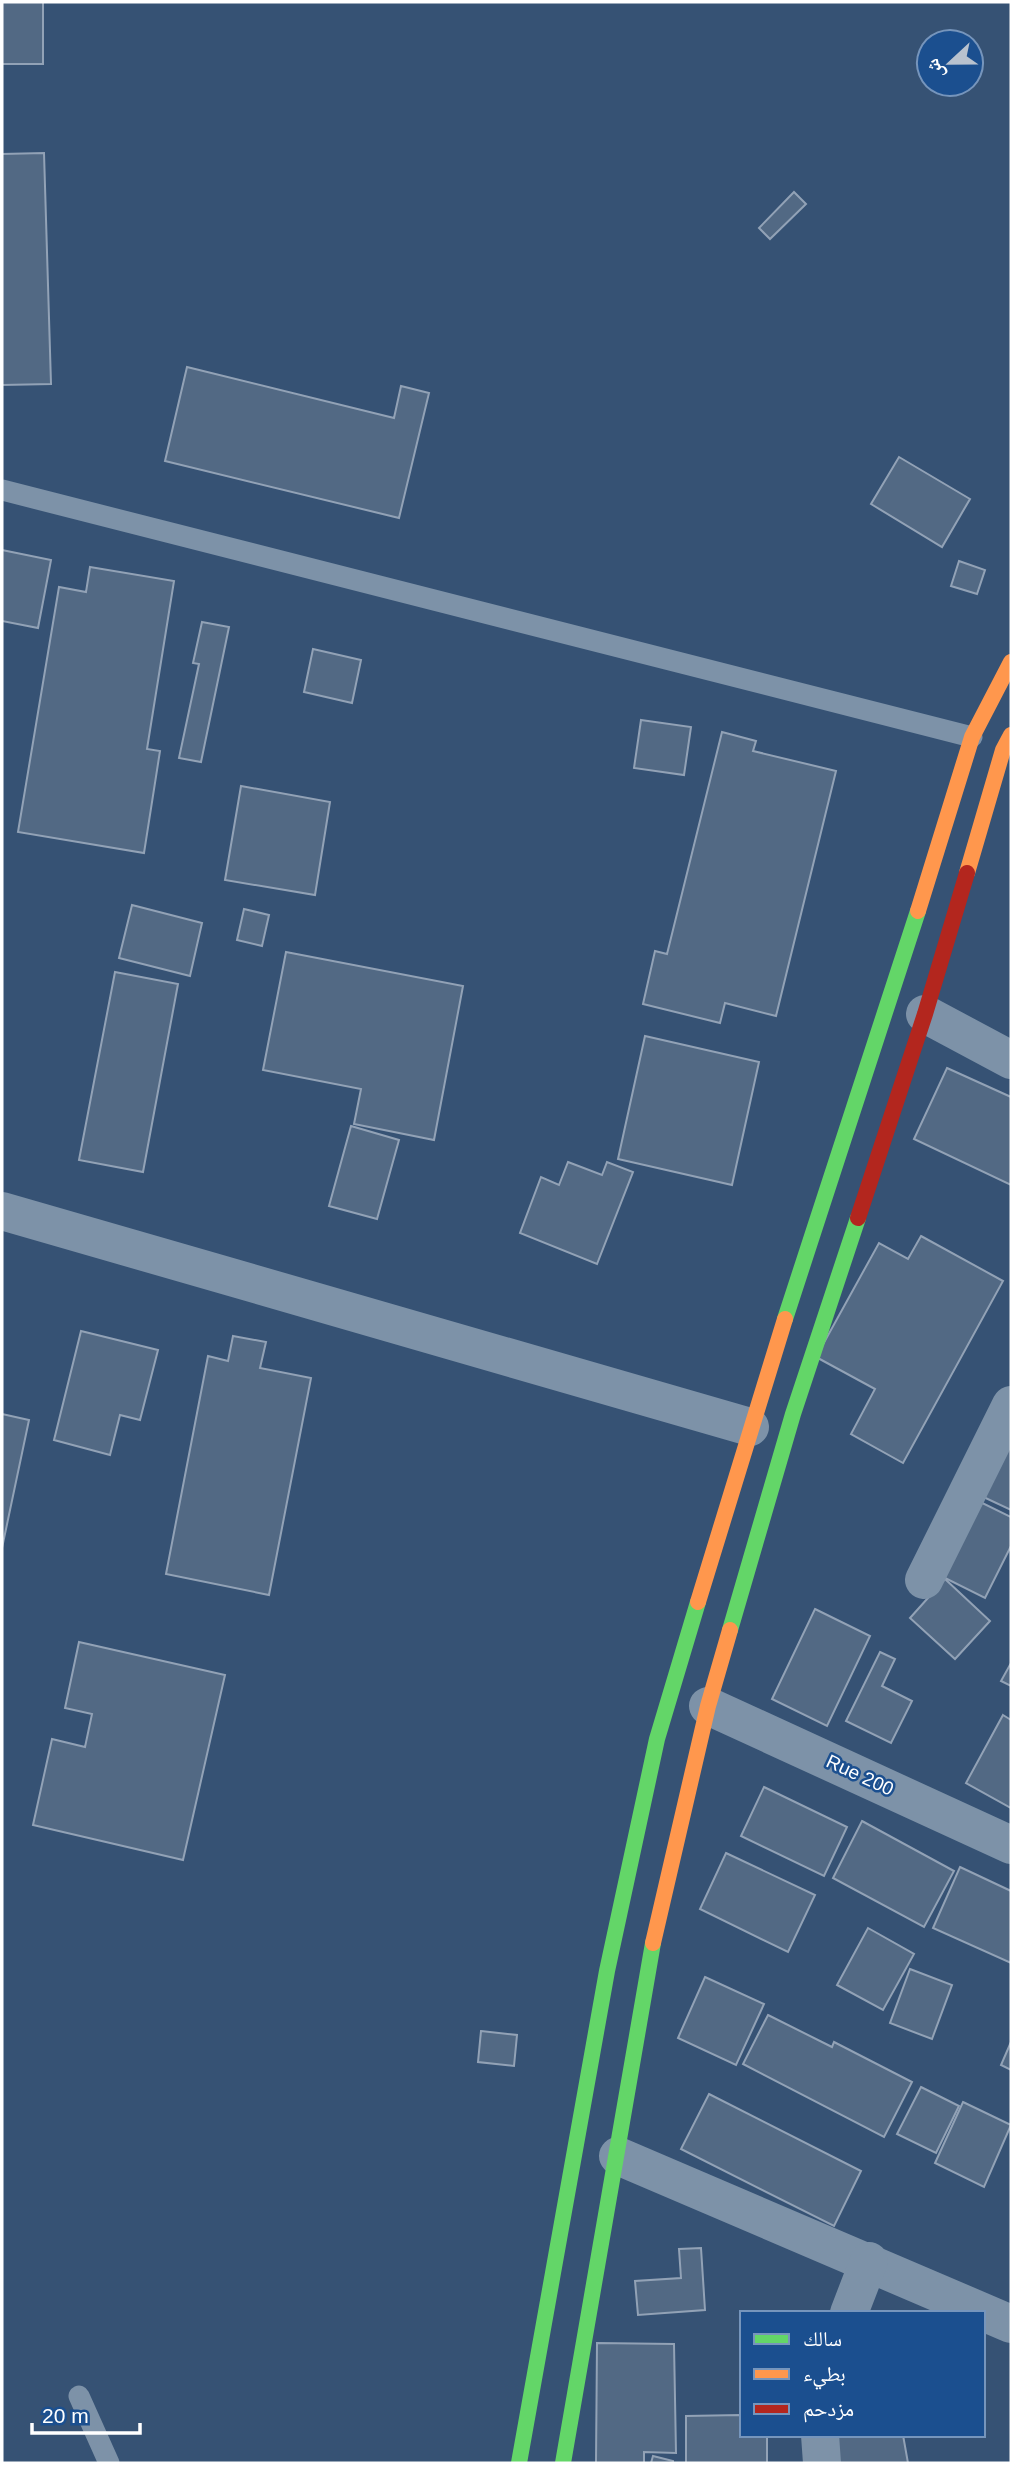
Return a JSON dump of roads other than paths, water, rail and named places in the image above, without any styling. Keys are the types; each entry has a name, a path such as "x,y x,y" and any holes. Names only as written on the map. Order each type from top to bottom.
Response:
{"main road":[{"path":"563,2463 618,2155 647,1970 708,1706 793,1414 925,1014 999,744 1011,662"},
{"path":"519,2463 607,1971 657,1739 750,1427 940,845 999,744"}],"street":[{"path":"925,1014 1011,1060"},
{"path":"2,1212 750,1427"},
{"path":"924,1580 1011,1405"},
{"name":"Rue 200","path":"708,1706 1011,1845"},
{"path":"618,2155 979,2311"},
{"path":"850,2311 869,2262"},
{"path":"985,2313 1011,2325"},
{"path":"820,2437 822,2463"}],"lane":[{"path":"2,490 999,744"},
{"path":"79,2396 109,2463"}]}
